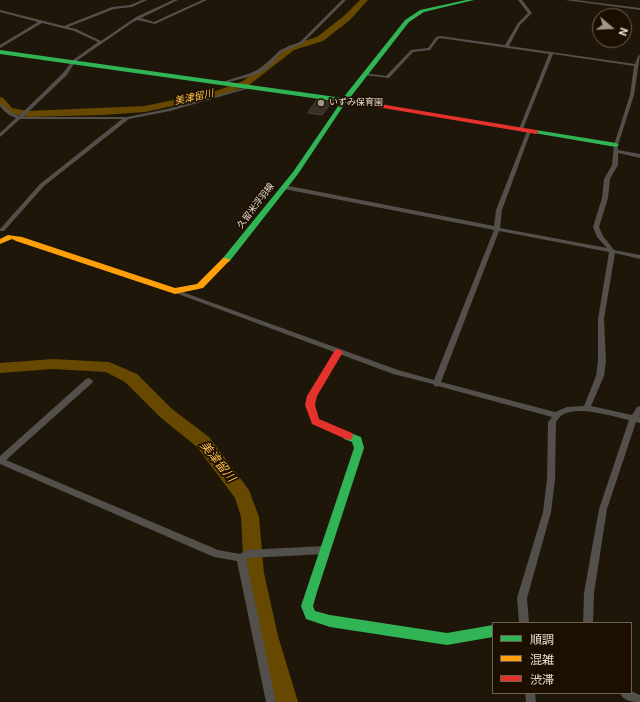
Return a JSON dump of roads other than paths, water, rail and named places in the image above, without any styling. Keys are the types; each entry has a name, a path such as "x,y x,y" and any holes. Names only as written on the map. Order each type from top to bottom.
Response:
{"street":[{"path":"65,28 113,8 131,6 145,0"},
{"path":"0,136 65,74 74,61 137,18 176,0"},
{"path":"137,18 154,23 205,0"},
{"path":"228,83 253,74 264,68 281,51 301,43 344,0"},
{"name":"久留米浮羽線","path":"11,237 175,291 192,289 207,281 240,244 284,186 296,173 364,74 412,15 434,6 472,0"},
{"path":"506,47 517,24 522,22 530,13 520,0"},
{"path":"567,0 640,9"},
{"path":"0,11 65,28 101,42"},
{"path":"0,47 41,22"},
{"path":"364,74 387,77 412,51 429,49 437,38 636,65"},
{"path":"0,52 74,61 345,100 525,130 616,148 640,156"},
{"path":"436,384 497,229 499,210 551,53"},
{"path":"586,408 600,376 602,361 601,319 611,251 607,243 601,239 596,227 605,198 607,179 615,165 616,148 632,94 636,65 640,56"},
{"path":"0,104 11,114 20,117 127,118 197,102 251,87"},
{"path":"11,237 1,230 42,185 127,118"},
{"path":"284,186 640,257"},
{"path":"0,242 11,237"},
{"path":"175,291 338,352 436,384 555,415"},
{"path":"338,352 312,396 310,405 315,421 358,440 359,448 324,550 307,606 310,615 371,628 433,638 447,639 492,631"},
{"path":"89,381 0,461 217,554 244,556 263,553 324,550"},
{"path":"526,621 522,598 547,512 551,480 552,422 555,415 566,409 577,407 637,420"},
{"path":"588,622 589,593 603,509 640,409"},
{"path":"244,556 271,702"},
{"path":"627,694 640,701"}],"waterway":[{"name":"美津留川","path":"0,100 9,110 27,114 102,112 145,109 219,93 246,83 291,48 320,39 347,18 364,0"},
{"name":"美津留川","path":"0,368 30,367 53,364 109,367 131,378 166,413 203,442 243,495 250,517 254,573 268,636 287,702"}],"place":[{"name":"いずみ保育園","path":"321,103"}]}
